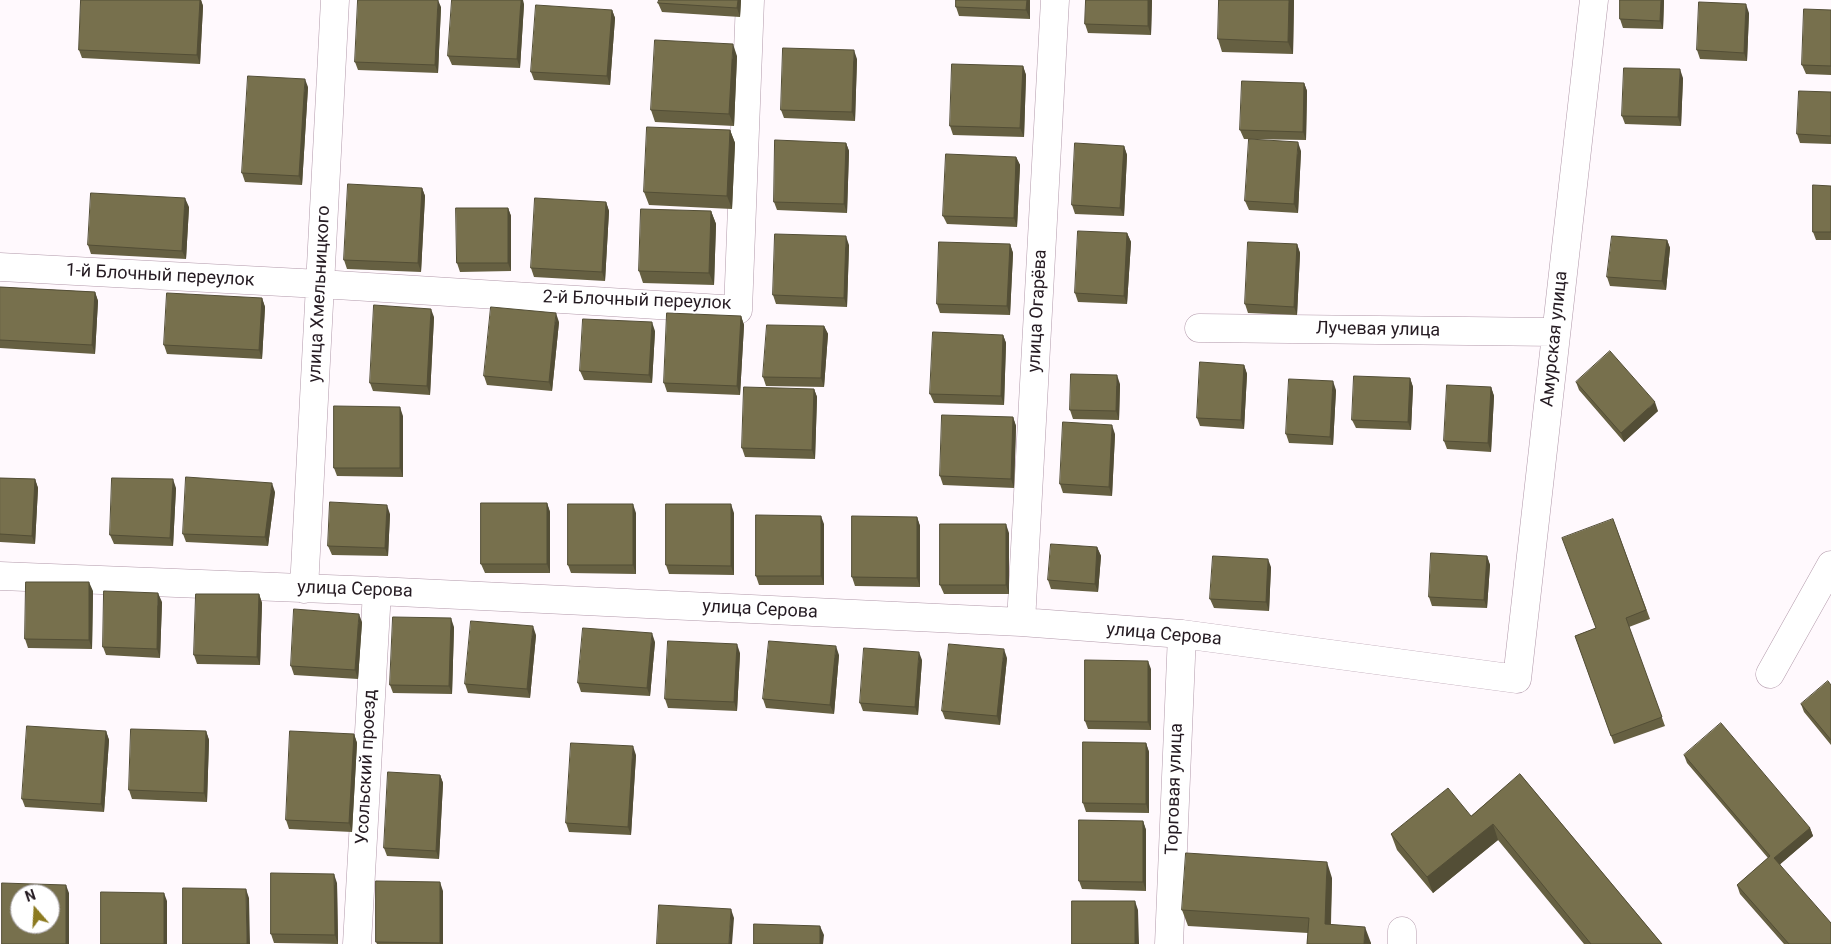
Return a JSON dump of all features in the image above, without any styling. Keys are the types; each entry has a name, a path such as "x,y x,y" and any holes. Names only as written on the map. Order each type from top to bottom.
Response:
{"street":[{"name":"улица Хмельницкого","path":"304,589 335,0"},
{"name":"2-й Блочный переулок","path":"320,284 738,310 750,0"},
{"name":"улица Огарёва","path":"1021,622 1055,0"},
{"name":"Амурская улица","path":"1517,679 1594,0"},
{"name":"1-й Блочный переулок","path":"0,267 320,284"},
{"name":"Лучевая улица","path":"1199,328 1556,332"},
{"path":"1770,674 1831,564"},
{"name":"улица Серова","path":"0,576 377,591 1021,622 1182,634 1517,679"},
{"name":"Усольский проезд","path":"357,944 377,591"},
{"name":"Торговая улица","path":"1169,944 1182,634"}],"building":[{"path":"81,0 200,0 197,55 79,50"},
{"path":"358,0 438,0 435,65 355,62"},
{"path":"452,0 521,0 517,59 448,56"},
{"path":"659,0 738,0 737,8 658,3"},
{"path":"956,0 1027,0 1026,10 956,7"},
{"path":"1086,0 1148,0 1148,26 1085,24"},
{"path":"1219,0 1289,0 1288,42 1218,39"},
{"path":"1620,0 1661,0 1660,21 1620,19"},
{"path":"1699,2 1746,4 1744,53 1697,50"},
{"path":"536,5 612,10 607,76 531,72"},
{"path":"1804,9 1831,10 1831,66 1802,65"},
{"path":"655,40 733,44 729,114 651,110"},
{"path":"783,48 854,50 852,112 781,110"},
{"path":"952,64 1023,66 1020,128 950,126"},
{"path":"1624,68 1680,69 1678,117 1622,116"},
{"path":"248,76 305,79 299,176 242,173"},
{"path":"1242,81 1304,83 1303,132 1240,130"},
{"path":"1799,91 1831,92 1831,136 1797,134"},
{"path":"647,127 730,130 727,196 644,192"},
{"path":"1249,139 1298,142 1294,204 1245,201"},
{"path":"775,140 846,143 844,204 774,202"},
{"path":"1075,143 1124,146 1120,208 1072,205"},
{"path":"946,154 1016,157 1014,218 943,216"},
{"path":"348,184 422,188 418,263 344,260"},
{"path":"1813,185 1831,186 1831,232 1813,232"},
{"path":"91,193 185,198 182,251 88,245"},
{"path":"535,198 606,202 602,272 531,268"},
{"path":"456,208 508,208 508,263 457,263"},
{"path":"641,209 711,211 709,273 639,271"},
{"path":"1078,231 1127,233 1124,296 1075,293"},
{"path":"775,234 846,236 844,298 773,295"},
{"path":"1612,236 1667,240 1662,281 1607,277"},
{"path":"939,242 1010,244 1007,306 937,304"},
{"path":"1248,242 1297,244 1294,307 1245,304"},
{"path":"0,287 95,292 92,345 0,340"},
{"path":"167,293 262,298 259,350 164,345"},
{"path":"374,305 431,309 427,386 370,383"},
{"path":"491,307 556,313 549,382 484,376"},
{"path":"667,313 741,316 737,386 664,383"},
{"path":"583,319 652,322 649,375 580,371"},
{"path":"767,325 824,326 821,378 763,377"},
{"path":"933,332 1003,335 1001,396 930,394"},
{"path":"1610,351 1655,402 1621,433 1576,382"},
{"path":"1200,362 1244,365 1241,420 1197,418"},
{"path":"1071,374 1117,375 1116,411 1070,410"},
{"path":"1354,376 1410,378 1408,422 1352,420"},
{"path":"1289,379 1333,381 1330,437 1286,434"},
{"path":"1447,385 1491,387 1488,443 1444,441"},
{"path":"744,387 814,389 812,450 742,448"},
{"path":"334,406 400,407 400,468 334,468"},
{"path":"942,415 1013,417 1011,479 940,476"},
{"path":"1063,422 1112,425 1109,487 1060,484"},
{"path":"186,477 272,483 265,537 183,534"},
{"path":"0,478 35,479 32,536 0,534"},
{"path":"112,478 173,479 170,538 110,535"},
{"path":"330,502 387,505 385,548 328,546"},
{"path":"481,503 547,503 547,564 481,564"},
{"path":"568,504 633,504 633,565 568,565"},
{"path":"666,504 731,504 731,566 666,565"},
{"path":"756,515 821,516 821,576 756,576"},
{"path":"852,516 917,517 917,578 852,577"},
{"path":"1613,519 1646,610 1626,618 1662,717 1611,736 1575,636 1596,628 1562,538"},
{"path":"940,524 1006,524 1006,585 940,585"},
{"path":"1051,544 1097,547 1095,584 1048,580"},
{"path":"1431,553 1487,556 1484,600 1429,597"},
{"path":"1213,556 1268,559 1266,602 1210,599"},
{"path":"26,582 89,582 89,640 25,639"},
{"path":"104,591 158,593 157,649 103,647"},
{"path":"196,594 259,594 257,657 194,655"},
{"path":"294,609 359,614 355,670 291,666"},
{"path":"393,617 451,618 449,686 390,685"},
{"path":"471,621 533,626 527,689 465,684"},
{"path":"583,628 652,633 647,688 578,683"},
{"path":"668,641 737,644 734,702 665,699"},
{"path":"769,641 836,646 830,705 763,699"},
{"path":"949,644 1004,649 997,716 942,711"},
{"path":"864,648 919,652 915,707 860,703"},
{"path":"1085,660 1148,661 1148,722 1085,721"},
{"path":"1828,681 1831,685 1831,740 1801,704"},
{"path":"1721,723 1810,828 1774,858 1831,923 1831,944 1789,944 1737,885 1770,856 1684,755"},
{"path":"27,726 106,731 101,804 22,799"},
{"path":"131,729 206,731 204,793 129,790"},
{"path":"290,731 354,734 349,823 286,820"},
{"path":"1083,742 1146,743 1146,804 1083,803"},
{"path":"571,743 633,746 628,827 566,823"},
{"path":"388,772 440,775 436,851 384,848"},
{"path":"1520,774 1662,944 1591,944 1493,824 1427,877 1391,834 1448,788 1471,816"},
{"path":"1079,820 1143,821 1143,882 1079,881"},
{"path":"1186,853 1327,862 1325,924 1365,927 1364,944 1307,944 1309,918 1182,910"},
{"path":"271,873 334,874 335,935 271,934"},
{"path":"376,881 440,882 440,943 376,942"},
{"path":"2,883 34,884 10,884 10,934 60,934 60,885 66,885 66,944 2,944"},
{"path":"183,888 246,889 247,944 183,944"},
{"path":"101,892 164,893 164,944 101,944"},
{"path":"1072,901 1135,901 1135,944 1072,944"},
{"path":"659,905 731,909 729,944 657,944"},
{"path":"754,924 820,926 820,944 754,944"}]}
